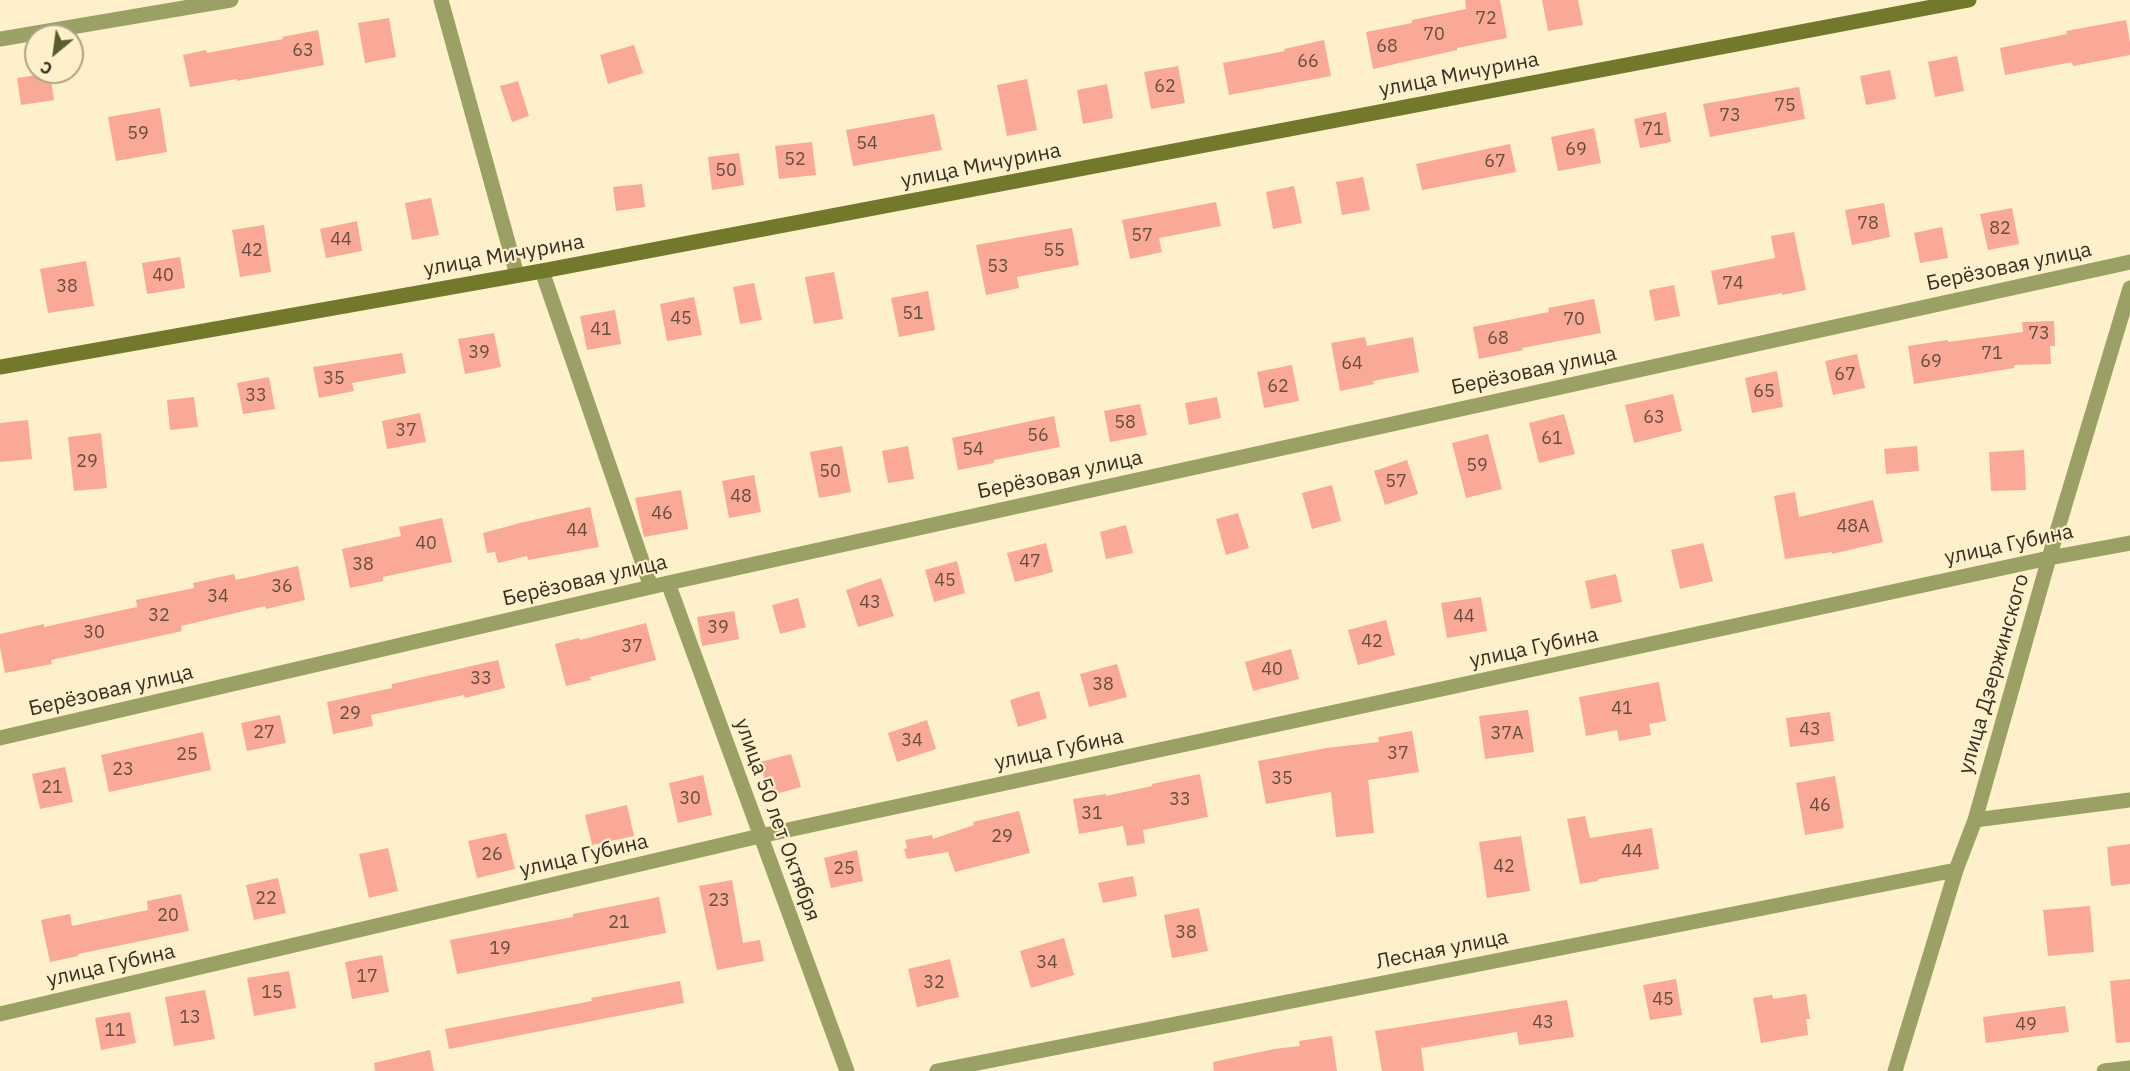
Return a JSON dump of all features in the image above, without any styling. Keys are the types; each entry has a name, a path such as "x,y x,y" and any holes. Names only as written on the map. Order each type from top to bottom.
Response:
{"street":[{"path":"0,39 231,0"},
{"path":"441,0 517,275"},
{"name":"улица Мичурина","path":"0,367 542,271 1969,0"},
{"name":"Берёзовая улица","path":"0,738 668,583 2130,262"},
{"path":"542,271 651,587"},
{"name":"улица Дзержинского","path":"1895,1071 1956,870 1975,820 2049,558 2130,288"},
{"name":"улица Губина","path":"0,1014 760,837 2049,558 2130,543"},
{"name":"улица 50 лет Октября","path":"668,583 847,1071"},
{"path":"1975,820 2130,800"},
{"name":"Лесная улица","path":"937,1071 1956,870"},
{"path":"2104,1071 2130,1068"}],"building":[{"path":"1465,0 1500,0 1507,38 1373,69 1366,32 1466,9"},
{"path":"1542,0 1578,0 1583,25 1548,31"},
{"path":"389,18 396,57 365,63 358,23"},
{"path":"2126,20 2130,55 2073,66 2072,62 2005,75 2000,48 2067,34 2066,31"},
{"path":"318,30 324,65 190,87 183,55 206,50 207,53 283,39 282,37"},
{"path":"1324,40 1331,76 1229,95 1223,63 1285,51 1284,49"},
{"path":"634,45 643,73 608,84 600,55"},
{"path":"1957,56 1964,91 1935,97 1928,62"},
{"path":"1178,66 1185,103 1151,109 1144,72"},
{"path":"1890,70 1896,99 1866,105 1860,76"},
{"path":"24,77 24,84 52,84 54,100 21,105 17,78"},
{"path":"1027,79 1037,130 1007,136 997,85"},
{"path":"518,81 529,116 512,122 500,86"},
{"path":"1107,84 1113,118 1083,124 1077,90"},
{"path":"1799,87 1805,119 1710,137 1703,104"},
{"path":"160,108 167,152 116,161 108,117"},
{"path":"1666,112 1671,142 1640,148 1634,119"},
{"path":"934,114 942,150 853,166 846,130"},
{"path":"1594,128 1601,163 1558,171 1551,137"},
{"path":"812,142 816,175 779,179 775,146"},
{"path":"1510,144 1516,172 1422,190 1416,164"},
{"path":"739,153 744,185 712,190 708,157"},
{"path":"1363,177 1370,210 1342,215 1336,182"},
{"path":"642,184 645,207 616,211 613,187"},
{"path":"1294,186 1302,223 1273,229 1266,192"},
{"path":"431,198 439,235 412,240 405,203"},
{"path":"1216,202 1221,226 1159,238 1162,252 1130,259 1122,220"},
{"path":"1884,203 1890,237 1852,245 1845,210"},
{"path":"2012,208 2019,244 1988,250 1980,214"},
{"path":"357,221 362,251 326,258 320,229"},
{"path":"264,225 271,272 240,277 232,230"},
{"path":"1942,227 1948,258 1920,263 1914,233"},
{"path":"1072,228 1079,265 1017,277 1019,288 986,295 976,245"},
{"path":"1794,232 1806,290 1718,305 1711,271 1775,258 1771,236"},
{"path":"180,257 185,288 147,294 142,263"},
{"path":"86,261 94,306 48,313 40,269"},
{"path":"834,272 843,319 814,324 805,277"},
{"path":"754,283 762,320 740,324 733,287"},
{"path":"1674,285 1680,316 1655,321 1649,290"},
{"path":"928,291 935,330 899,337 891,298"},
{"path":"694,297 702,335 667,341 660,304"},
{"path":"1594,299 1601,333 1479,359 1473,327 1549,312 1548,308"},
{"path":"615,310 621,344 587,350 580,316"},
{"path":"2054,321 2055,346 2050,346 2051,364 2014,365 2014,368 1914,384 1908,346 2023,332 2022,322"},
{"path":"494,333 501,367 465,374 458,339"},
{"path":"1365,337 1367,346 1413,337 1419,372 1373,381 1374,384 1340,391 1331,343"},
{"path":"402,353 406,373 352,383 354,391 319,398 313,367"},
{"path":"1857,354 1865,388 1833,395 1825,361"},
{"path":"1292,365 1299,401 1264,408 1257,372"},
{"path":"1777,371 1783,407 1752,413 1745,378"},
{"path":"269,377 275,409 243,414 237,383"},
{"path":"1673,394 1682,431 1634,443 1625,405"},
{"path":"194,397 198,427 170,430 167,400"},
{"path":"1217,397 1221,418 1189,425 1185,403"},
{"path":"1140,404 1147,435 1110,442 1104,411"},
{"path":"420,413 426,442 387,449 382,421"},
{"path":"1564,414 1575,454 1539,463 1529,423"},
{"path":"1054,416 1060,447 994,460 994,463 958,470 952,438"},
{"path":"28,420 32,459 0,462 0,423"},
{"path":"101,433 107,488 74,491 68,437"},
{"path":"1488,434 1502,489 1466,498 1452,443"},
{"path":"842,446 851,492 819,498 810,452"},
{"path":"908,446 914,479 888,483 882,451"},
{"path":"1917,446 1919,471 1886,474 1884,449"},
{"path":"2024,450 2026,490 1991,491 1989,452"},
{"path":"1407,460 1418,494 1385,505 1374,471"},
{"path":"754,475 761,512 729,518 722,481"},
{"path":"1332,485 1341,521 1312,529 1302,493"},
{"path":"681,490 688,529 644,537 635,498"},
{"path":"1795,492 1799,517 1873,500 1883,542 1832,554 1832,552 1785,559 1774,496"},
{"path":"590,507 599,547 528,560 527,556 498,563 495,552 487,553 483,533"},
{"path":"1238,513 1249,548 1226,555 1216,519"},
{"path":"442,518 452,562 383,577 383,581 350,588 342,549 401,536 399,527"},
{"path":"1126,525 1133,553 1106,559 1100,532"},
{"path":"1046,543 1053,572 1015,582 1007,553"},
{"path":"1703,543 1713,581 1680,589 1671,550"},
{"path":"957,561 965,593 934,602 925,570"},
{"path":"298,566 305,600 266,609 265,606 181,626 182,631 51,660 52,664 5,673 0,634 137,607 136,600 194,588 193,583 234,574 236,580"},
{"path":"1616,574 1622,602 1591,609 1585,581"},
{"path":"881,578 894,616 858,627 846,590"},
{"path":"1481,597 1487,631 1447,638 1441,603"},
{"path":"798,598 806,627 780,634 772,605"},
{"path":"734,611 739,639 702,646 697,617"},
{"path":"1386,620 1395,655 1358,665 1348,630"},
{"path":"646,623 656,660 590,677 591,680 566,686 555,644"},
{"path":"1291,649 1299,679 1253,691 1245,662"},
{"path":"498,660 505,688 465,698 464,695 371,715 373,726 333,734 327,702 392,688 392,684"},
{"path":"1117,664 1127,697 1089,707 1080,674"},
{"path":"1659,682 1666,721 1649,724 1651,735 1619,741 1617,730 1586,736 1579,697"},
{"path":"1039,691 1047,718 1018,727 1010,700"},
{"path":"1528,710 1534,752 1485,759 1479,716"},
{"path":"1830,712 1834,741 1790,747 1786,718"},
{"path":"280,715 286,743 247,751 241,723"},
{"path":"927,720 936,749 897,762 888,733"},
{"path":"1412,731 1419,772 1368,780 1374,833 1336,837 1331,792 1266,804 1258,761 1327,748 1379,742 1378,737"},
{"path":"203,732 211,770 109,792 101,755"},
{"path":"791,754 801,787 769,796 760,762"},
{"path":"65,767 73,802 40,809 32,774"},
{"path":"1200,774 1208,817 1143,830 1145,843 1127,846 1123,826 1079,834 1073,799 1106,794 1106,796"},
{"path":"703,775 712,815 678,823 669,783"},
{"path":"1835,776 1844,828 1805,835 1796,783"},
{"path":"627,805 634,836 592,845 585,815"},
{"path":"1019,811 1030,853 955,872 948,852 907,859 904,849 907,848 905,840 932,835 933,839 974,825 973,822"},
{"path":"1585,816 1590,838 1652,828 1659,869 1580,884 1567,819"},
{"path":"506,833 515,869 477,878 468,841"},
{"path":"1521,836 1530,891 1487,898 1479,842"},
{"path":"2130,844 2130,884 2111,886 2107,847"},
{"path":"388,848 398,891 369,898 359,854"},
{"path":"857,850 863,881 831,888 824,858"},
{"path":"1133,876 1137,896 1103,903 1098,883"},
{"path":"278,878 286,913 254,920 246,885"},
{"path":"732,880 743,943 760,940 764,961 717,970 699,886"},
{"path":"181,894 189,931 50,962 41,920 70,914 72,926 148,910 147,901"},
{"path":"659,897 666,933 457,974 450,940 573,917 573,914"},
{"path":"2090,906 2094,952 2048,956 2043,910"},
{"path":"1199,908 1208,951 1172,958 1164,915"},
{"path":"1064,938 1074,975 1031,988 1020,951"},
{"path":"382,955 389,992 352,999 345,962"},
{"path":"950,959 959,997 917,1007 908,969"},
{"path":"289,971 296,1008 254,1016 247,978"},
{"path":"1676,979 1682,1015 1650,1020 1643,985"},
{"path":"2130,979 2130,1042 2116,1043 2110,981"},
{"path":"680,981 684,1003 449,1049 445,1029 592,1001 591,998"},
{"path":"205,990 215,1039 174,1046 165,997"},
{"path":"1806,994 1810,1019 1806,1019 1808,1035 1761,1043 1753,998 1772,995 1773,999"},
{"path":"1567,1000 1574,1037 1519,1045 1517,1032 1421,1048 1424,1071 1382,1071 1375,1031"},
{"path":"2065,1006 2069,1032 1986,1043 1983,1017"},
{"path":"130,1012 136,1043 101,1050 95,1018"},
{"path":"1332,1036 1337,1071 1214,1071 1213,1062 1300,1046 1299,1041"},
{"path":"430,1050 434,1071 375,1071 374,1063"}]}
